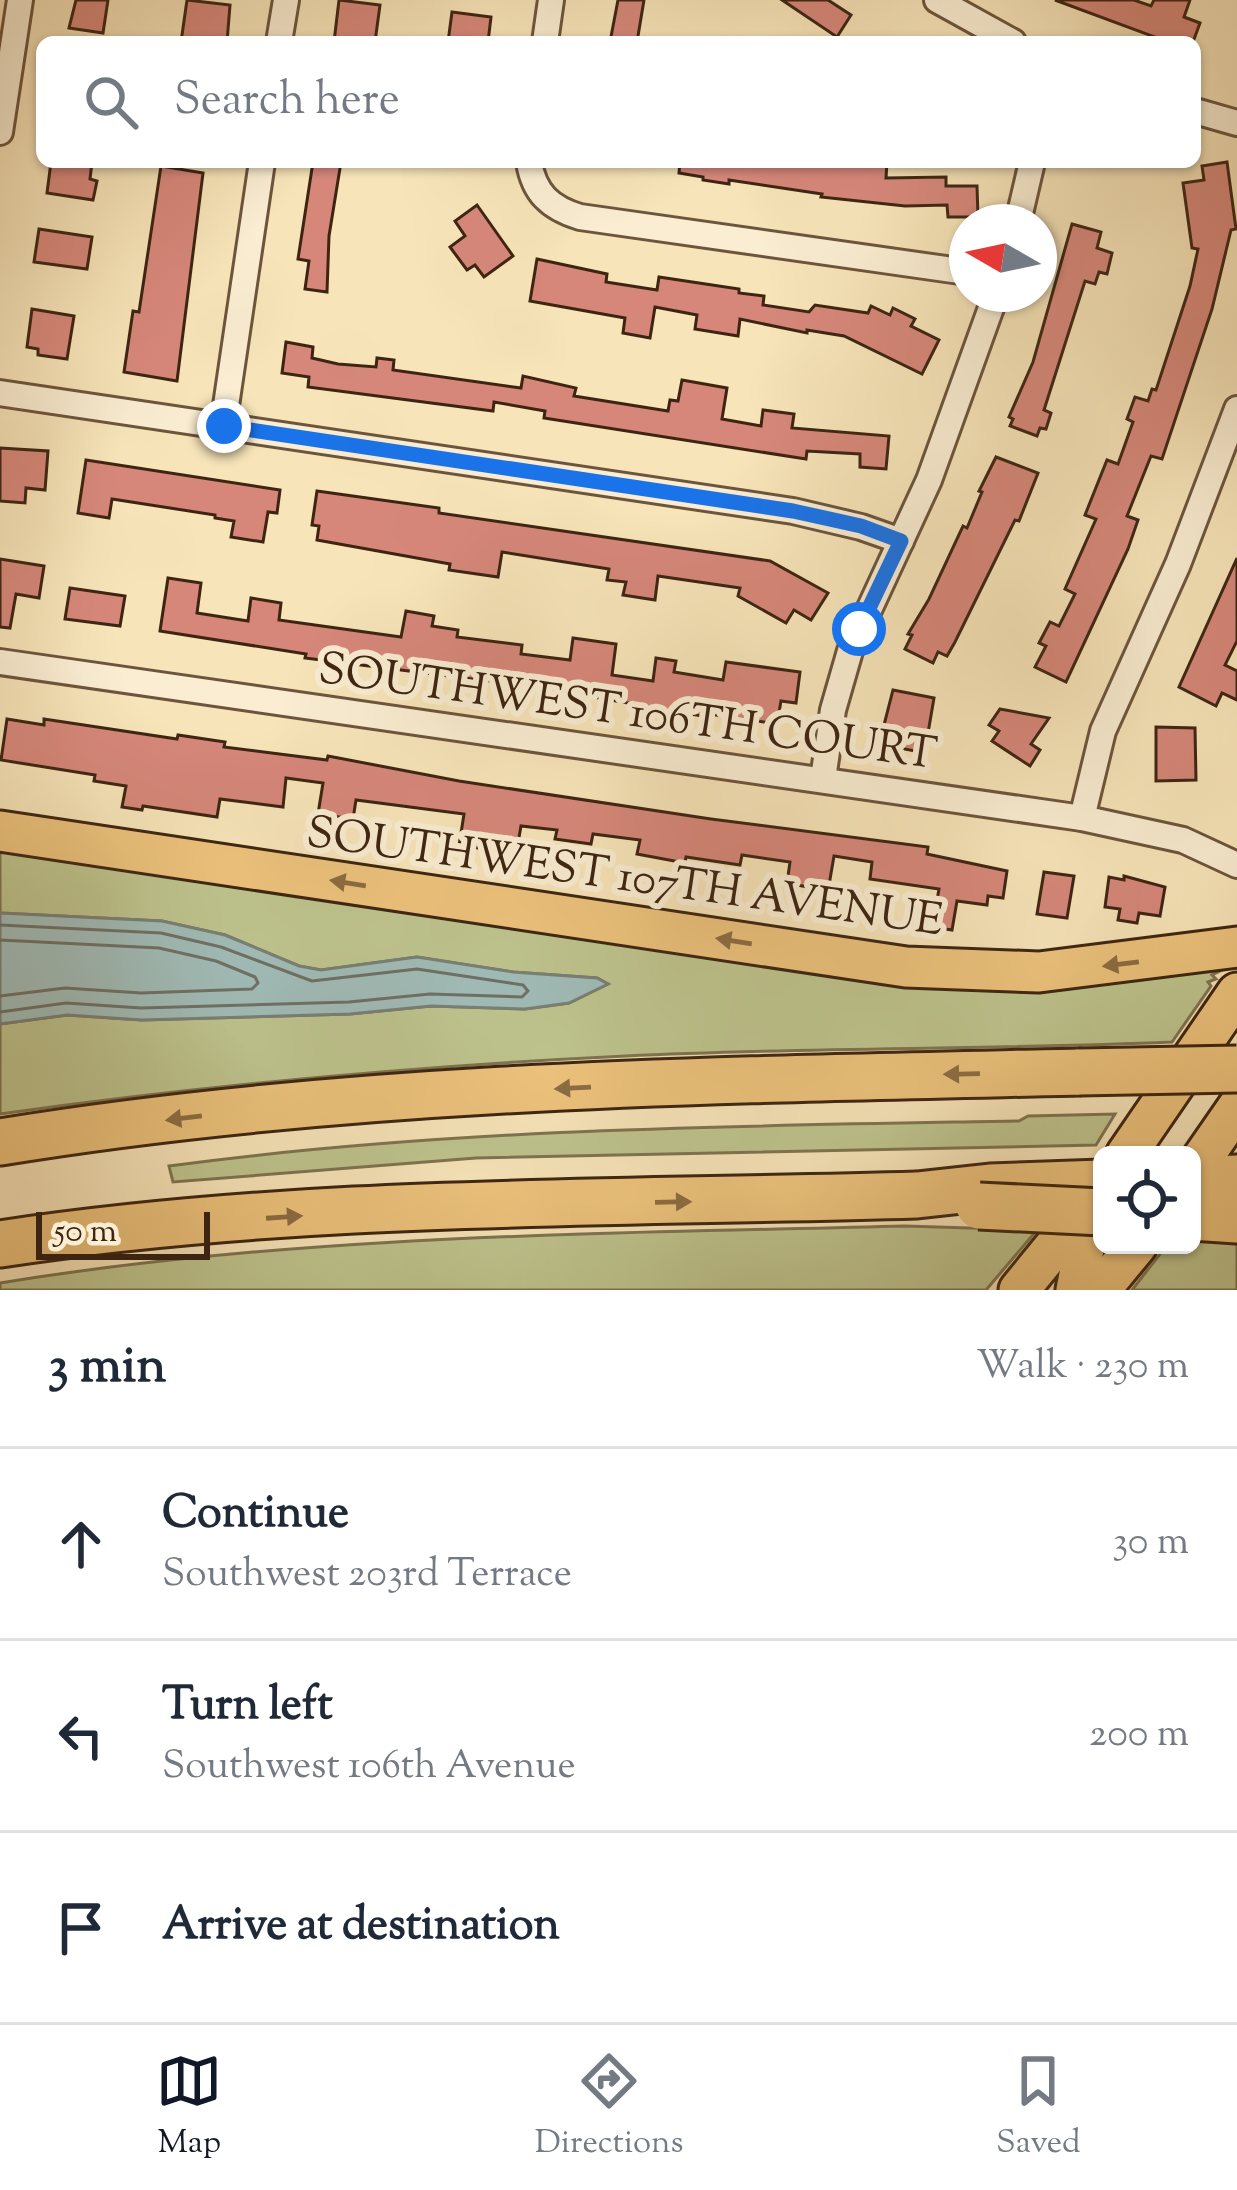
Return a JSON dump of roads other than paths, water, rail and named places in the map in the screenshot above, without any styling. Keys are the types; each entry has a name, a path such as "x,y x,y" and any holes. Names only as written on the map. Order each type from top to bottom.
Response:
{"highway":[{"path":"0,1142 218,1114 426,1096 784,1078 1237,1070"},
{"path":"1201,1176 1237,1178"},
{"path":"0,1244 133,1228 355,1212 916,1195 1093,1196"},
{"path":"1201,1218 1237,1220"}],"main road":[{"name":"SOUTHWEST 107TH AVENUE","path":"0,831 906,967 1039,972 1230,952"},
{"path":"1132,1146 1237,993"},
{"path":"1201,1162 1237,1108"},
{"path":"1019,1290 1093,1203"},
{"path":"1076,1290 1093,1221"},
{"path":"1100,1290 1130,1254"}],"street":[{"path":"0,132 20,0"},
{"path":"281,36 286,0"},
{"path":"546,36 551,0"},
{"path":"937,0 1002,36"},
{"path":"1201,113 1237,123"},
{"path":"224,426 261,168"},
{"path":"531,168 536,188 553,206 580,217 949,269"},
{"path":"1022,204 1031,168"},
{"path":"823,779 842,673 955,416 990,312"},
{"path":"0,393 793,511 861,526 901,541"},
{"path":"1082,818 1098,743 1178,564 1237,409"},
{"name":"SOUTHWEST 106TH COURT","path":"0,662 1082,818 1184,840 1237,865"}],"water":[{"path":"0,913 162,921 225,935 299,966 321,970 417,957 513,972 597,978 608,984 569,1003 525,1009 431,1006 350,1014 142,1020 67,1015 0,1024"}]}
